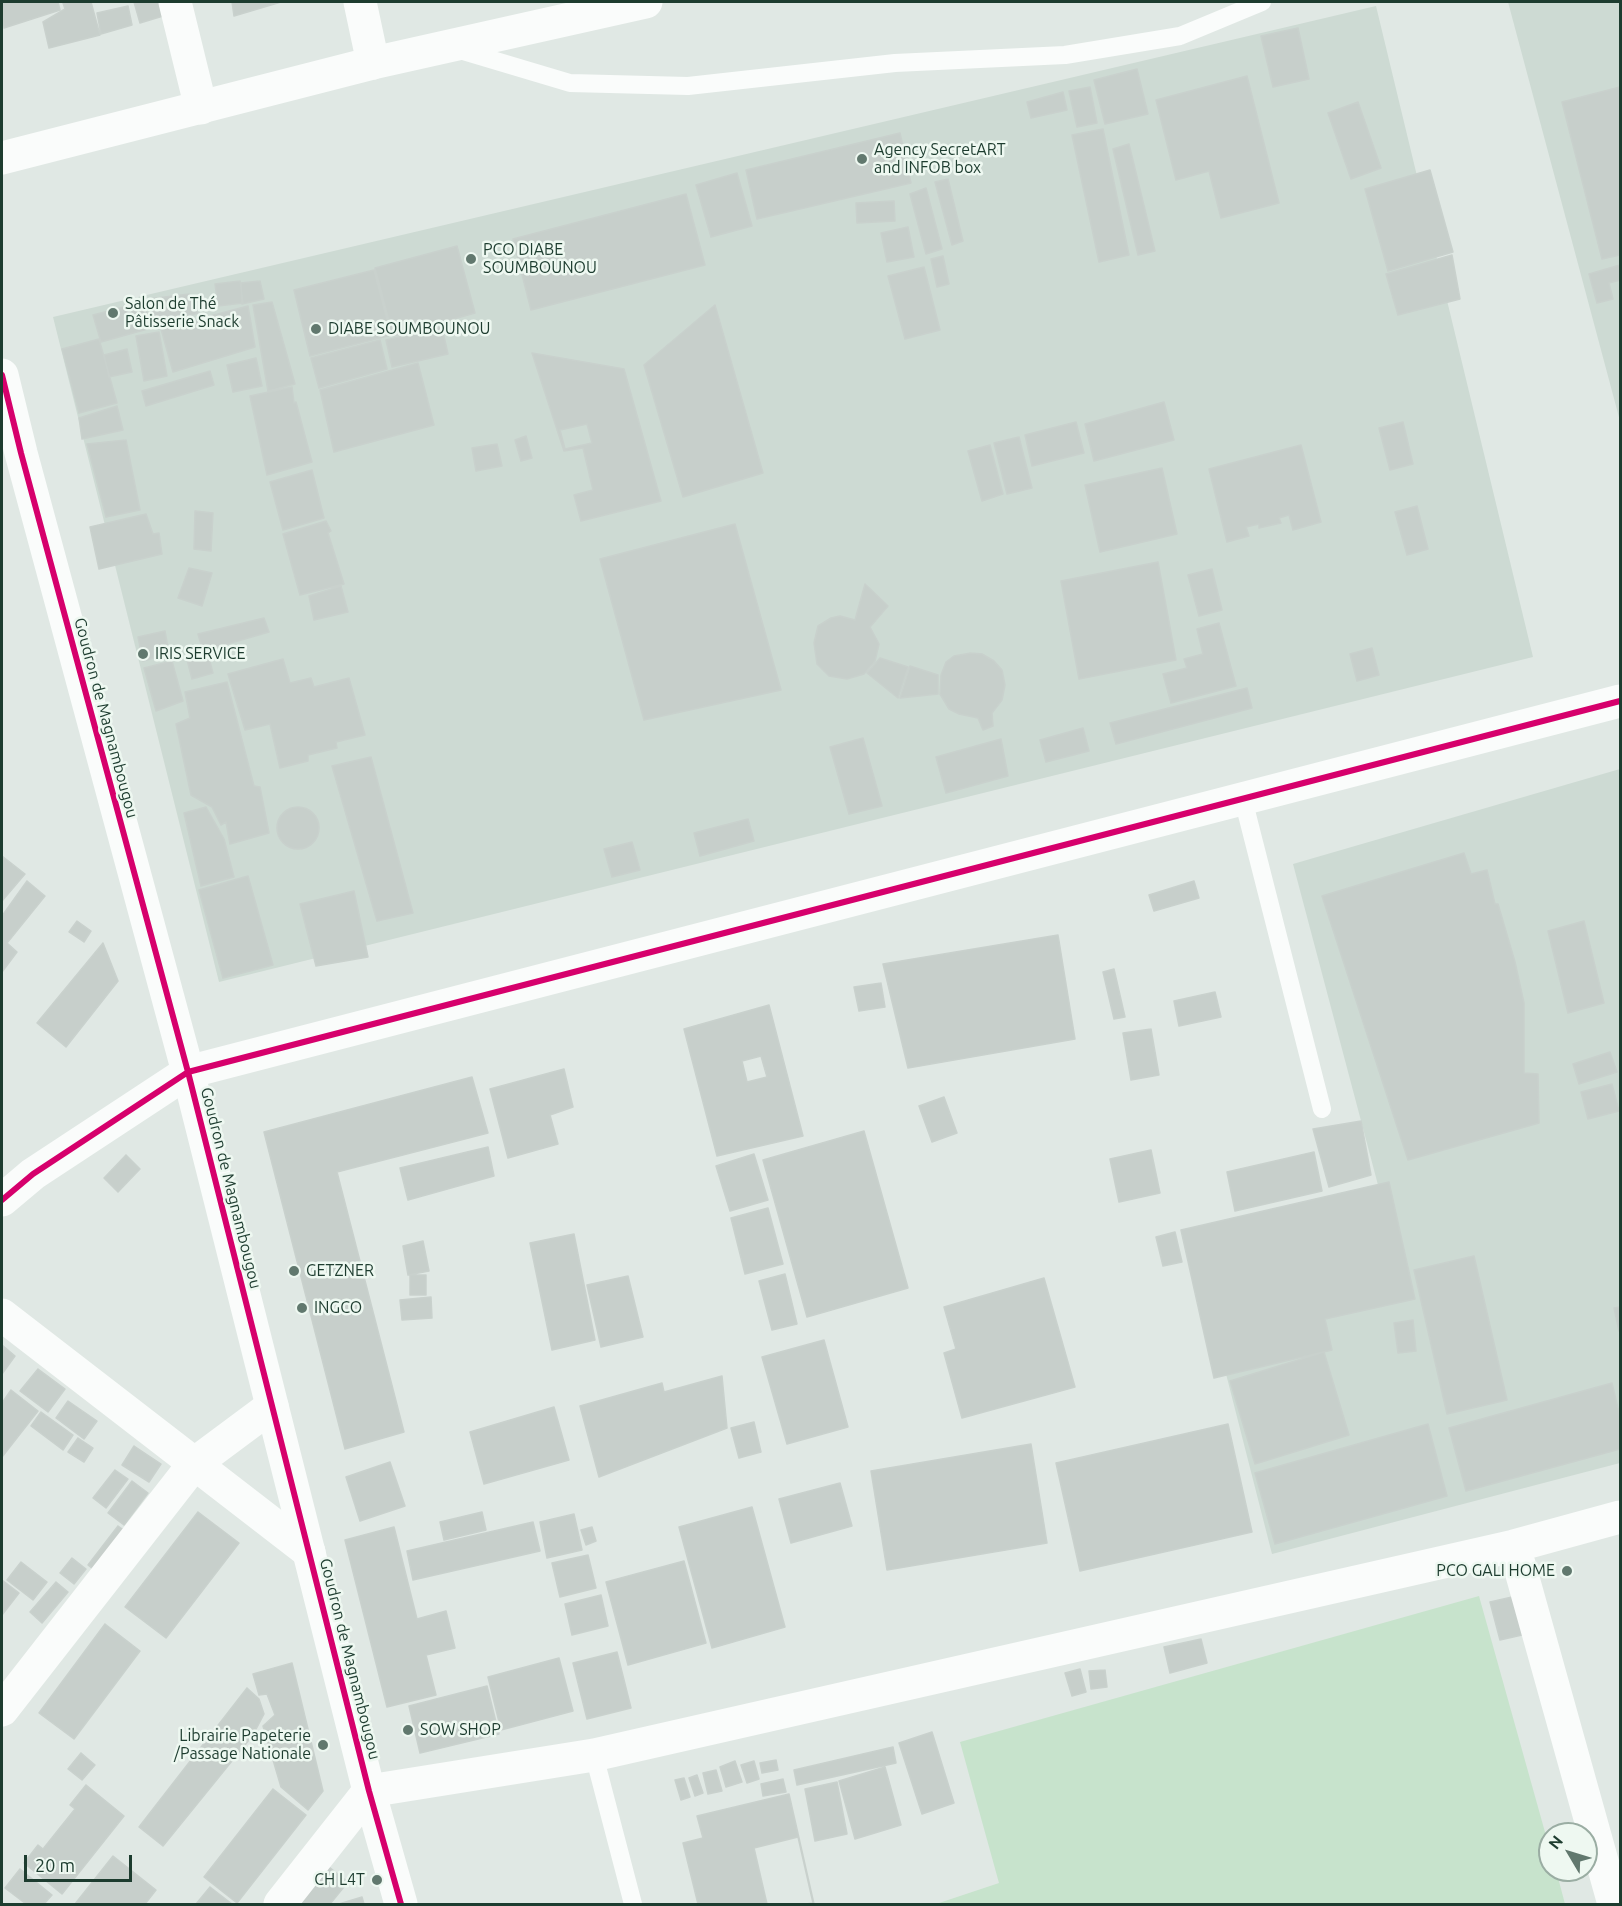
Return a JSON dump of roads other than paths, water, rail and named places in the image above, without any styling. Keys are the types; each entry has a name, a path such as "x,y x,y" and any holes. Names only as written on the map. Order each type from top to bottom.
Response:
{"street":[{"path":"175,2 201,108"},
{"path":"360,2 373,63"},
{"path":"2,158 373,63 646,2"},
{"name":"Goudron de Magnambougou","path":"2,375 11,456 188,1072 369,1791 400,1905"},
{"path":"2,1200 33,1174 188,1072 1620,701"},
{"path":"2,1315 309,1552"},
{"path":"2,1710 194,1464 272,1406"},
{"path":"280,1905 369,1791 594,1755 1514,1546 1620,1517"},
{"path":"1514,1546 1614,1905"}],"lane":[{"path":"448,47 570,83 688,86 895,63 1065,55 1180,36 1262,2"},
{"path":"1243,799 1322,1109"},
{"path":"594,1755 633,1905"}],"place":[{"name":"Agency SecretART and INFOB box","path":"862,159"},
{"name":"PCO DIABE SOUMBOUNOU","path":"471,259"},
{"name":"Salon de Thé Pâtisserie Snack","path":"113,313"},
{"name":"DIABE SOUMBOUNOU","path":"316,329"},
{"name":"IRIS SERVICE","path":"143,654"},
{"name":"GETZNER","path":"294,1271"},
{"name":"INGCO","path":"302,1308"},
{"name":"PCO GALI HOME","path":"1567,1571"},
{"name":"SOW SHOP","path":"408,1730"},
{"name":"Librairie Papeterie /Passage Nationale","path":"323,1745"},
{"name":"CH L4T","path":"377,1880"}]}
